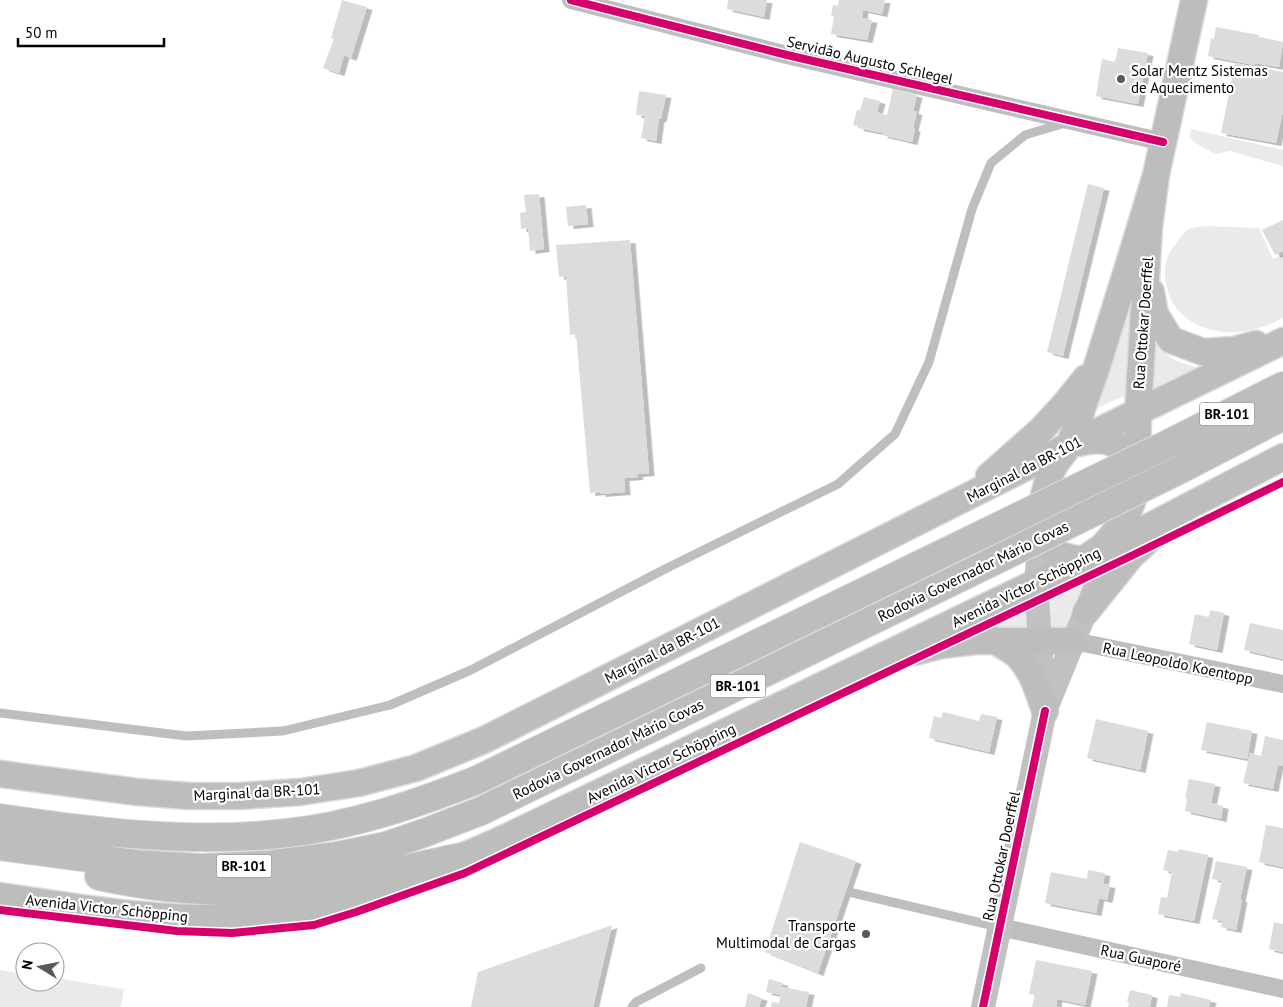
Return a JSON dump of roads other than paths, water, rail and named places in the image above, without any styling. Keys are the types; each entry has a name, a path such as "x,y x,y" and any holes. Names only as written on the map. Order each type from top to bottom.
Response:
{"highway":[{"name":"Rodovia Governador Mário Covas","path":"0,818 129,834 240,837 288,833 337,825 441,794 477,780 1172,442 1283,386"},
{"name":"Rodovia Governador Mário Covas","path":"0,846 134,864 202,868 268,865 336,856 386,846 481,811 1183,468 1283,416"},
{"path":"0,853 151,886 254,891 311,886 348,880 466,856"}],"main road":[{"name":"Rua Ottokar Doerffel","path":"1137,472 1138,412 1149,227 1156,175 1194,0"},
{"name":"Rua Ottokar Doerffel","path":"1068,446 1099,362 1156,175"},
{"path":"1147,270 1155,314 1171,340 1203,352 1234,350 1283,335"},
{"name":"Marginal da BR-101","path":"0,774 137,792 188,796 223,796 300,792 359,783 416,768 484,740 1068,446 1283,341"},
{"path":"961,501 1041,430 1099,362"},
{"path":"1104,440 1115,444 1132,461 1137,472 1137,485 1127,515 1102,547 1083,560 1067,558 1058,555 1052,550 1046,542 1041,528 1042,507 1046,486 1055,465 1068,446 1104,440"},
{"name":"Avenida Victor Schöpping","path":"0,896 111,912 176,918 218,918 269,915 334,903 394,884 507,838 1116,544 1283,456"},
{"path":"1086,612 1131,556 1192,504"},
{"name":"Rua Ottokar Doerffel","path":"983,1007 1045,711 1127,515"},
{"name":"Rua Ottokar Doerffel","path":"1041,528 1036,582 1045,711"},
{"path":"993,640 1016,654 1030,671 1045,711"},
{"path":"848,673 942,645 993,640 1074,641"}],"street":[{"name":"Servidão Augusto Schlegel","path":"571,0 787,55 1163,142"},
{"name":"Rua Leopoldo Koentopp","path":"1074,641 1283,684"},
{"name":"Rua Guaporé","path":"1000,927 1283,989"}],"lane":[{"path":"0,713 186,736 283,731 390,705 471,670 665,569 838,484 895,434 928,362 972,208 991,163 1026,135 1073,121"},
{"path":"853,893 1000,927"},
{"path":"632,1007 636,1002 702,968"}],"place":[{"name":"Solar Mentz Sistemas de Aquecimento","path":"1121,79"},
{"name":"Transporte Multimodal de Cargas","path":"866,934"}]}
